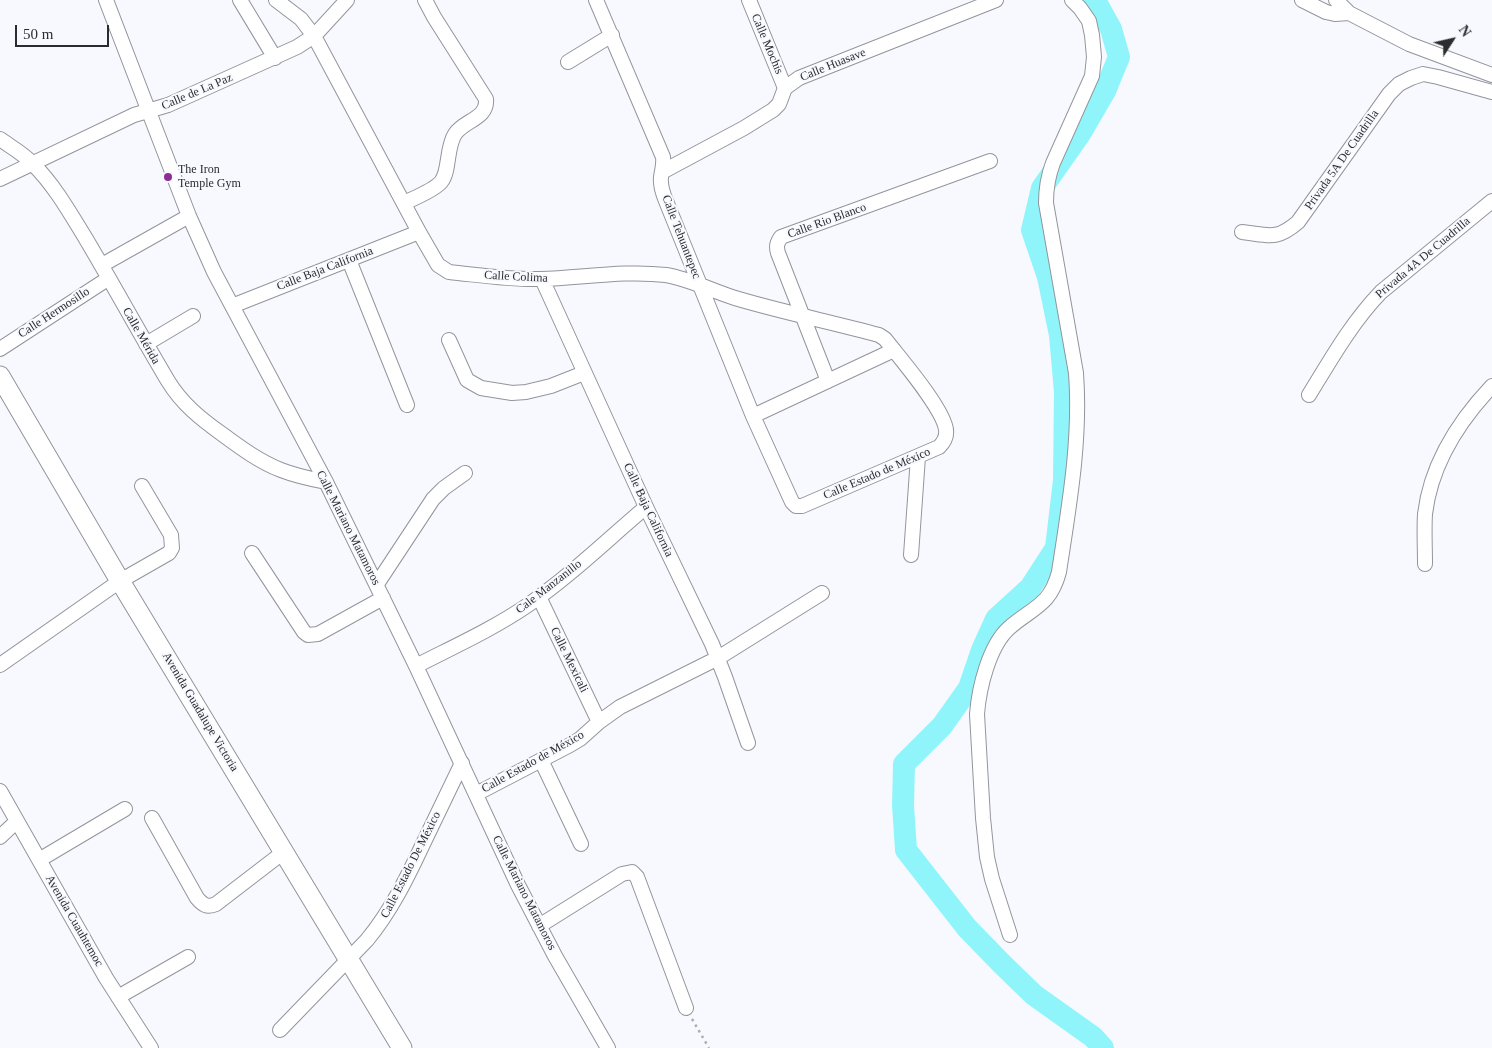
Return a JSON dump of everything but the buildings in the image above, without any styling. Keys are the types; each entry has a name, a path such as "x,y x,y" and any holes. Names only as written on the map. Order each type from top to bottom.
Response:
{"main road":[{"name":"Avenida Guadalupe Victoria","path":"0,376 120,581 285,851 402,1048"}],"street":[{"name":"Calle Mariano Matamoros","path":"106,0 189,216 214,272 326,482 377,584 518,885 608,1048"},
{"path":"240,0 275,58"},
{"name":"Calle Colima","path":"276,0 300,19 314,36 419,232 438,265 449,272 526,279 640,274 667,275 745,301 879,335 894,350"},
{"name":"Calle de La Paz","path":"0,178 134,115 168,105 275,58 314,36 348,0"},
{"path":"404,203 442,182 454,135 484,112 487,106 486,99 425,0"},
{"name":"Calle Tehuantepec","path":"596,0 663,157 664,164 661,179 663,194 753,416"},
{"name":"Calle Mochis","path":"749,0 785,88"},
{"name":"Calle Huasave","path":"662,172 744,128 773,110 779,104 785,88 799,78 996,0"},
{"path":"1010,935 992,879 985,838 977,714 978,697 987,666 1002,636 1009,628 1045,601 1052,593 1059,572 1072,487 1078,396 1076,373 1046,203 1048,175 1092,76 1094,57 1089,21 1072,0"},
{"path":"1302,0 1326,12 1335,14 1349,13"},
{"path":"1336,0 1349,13 1409,44 1492,76"},
{"path":"568,62 612,35"},
{"name":"Privada 5A De Cuadrilla","path":"1242,232 1273,236 1283,234 1298,222 1389,94 1399,84 1423,74 1492,92"},
{"name":"Calle Mérida","path":"0,139 33,164 66,207 102,265 175,394 195,414 261,461 305,478 326,482"},
{"name":"Calle Rio Blanco","path":"828,381 776,248 777,243 781,238 990,161"},
{"name":"Privada 4A De Cuadrilla","path":"1309,395 1348,332 1368,305 1381,292 1492,201"},
{"path":"102,265 189,216"},
{"name":"Calle Baja California","path":"232,306 419,232"},
{"path":"349,260 407,405"},
{"name":"Calle Hermosillo","path":"0,349 109,278"},
{"name":"Calle Baja California","path":"542,279 646,507 718,658 748,743"},
{"path":"146,344 193,316"},
{"path":"449,340 467,380 481,388 512,393 526,392 551,386 584,373"},
{"path":"753,416 894,350"},
{"name":"Calle Estado de México","path":"753,416 788,496 796,506 802,506 918,457 939,447 946,437 946,429 943,420 927,394 894,350"},
{"path":"1425,564 1425,516 1435,472 1445,450 1460,425 1492,386"},
{"path":"910,555 918,457"},
{"path":"377,584 434,499 444,488 465,473"},
{"path":"0,665 120,581 169,553 173,542 168,529 142,486"},
{"name":"Cale Manzanillo","path":"416,666 490,628 539,597 646,507"},
{"path":"252,553 304,632 308,635 318,634 383,598"},
{"name":"Calle Estado de México","path":"476,794 580,739 599,722 632,700 718,658 822,593"},
{"name":"Calle Mexicali","path":"539,597 599,722"},
{"path":"540,760 581,844"},
{"name":"Calle Estado De México","path":"280,1030 367,940 391,908 462,764"},
{"name":"Avenida Cuauhtemoc","path":"0,791 118,998 151,1048"},
{"path":"39,860 125,810"},
{"path":"152,818 197,898 206,906 216,904 285,851"},
{"path":"0,837 17,821"},
{"path":"539,926 622,874 632,872 637,877 686,1008"},
{"path":"118,998 188,957"}],"path":[{"path":"686,1008 709,1048"}],"waterway":[{"path":"1095,0 1111,29 1119,57 1105,91 1080,134 1042,188 1032,230 1048,277 1060,335 1065,392 1064,480 1056,548 1030,588 996,619 982,650 969,688 942,726 904,764 903,805 906,850 967,928 1034,995 1093,1037 1103,1048"}],"place":[{"name":"The Iron Temple Gym","path":"168,177"}]}
